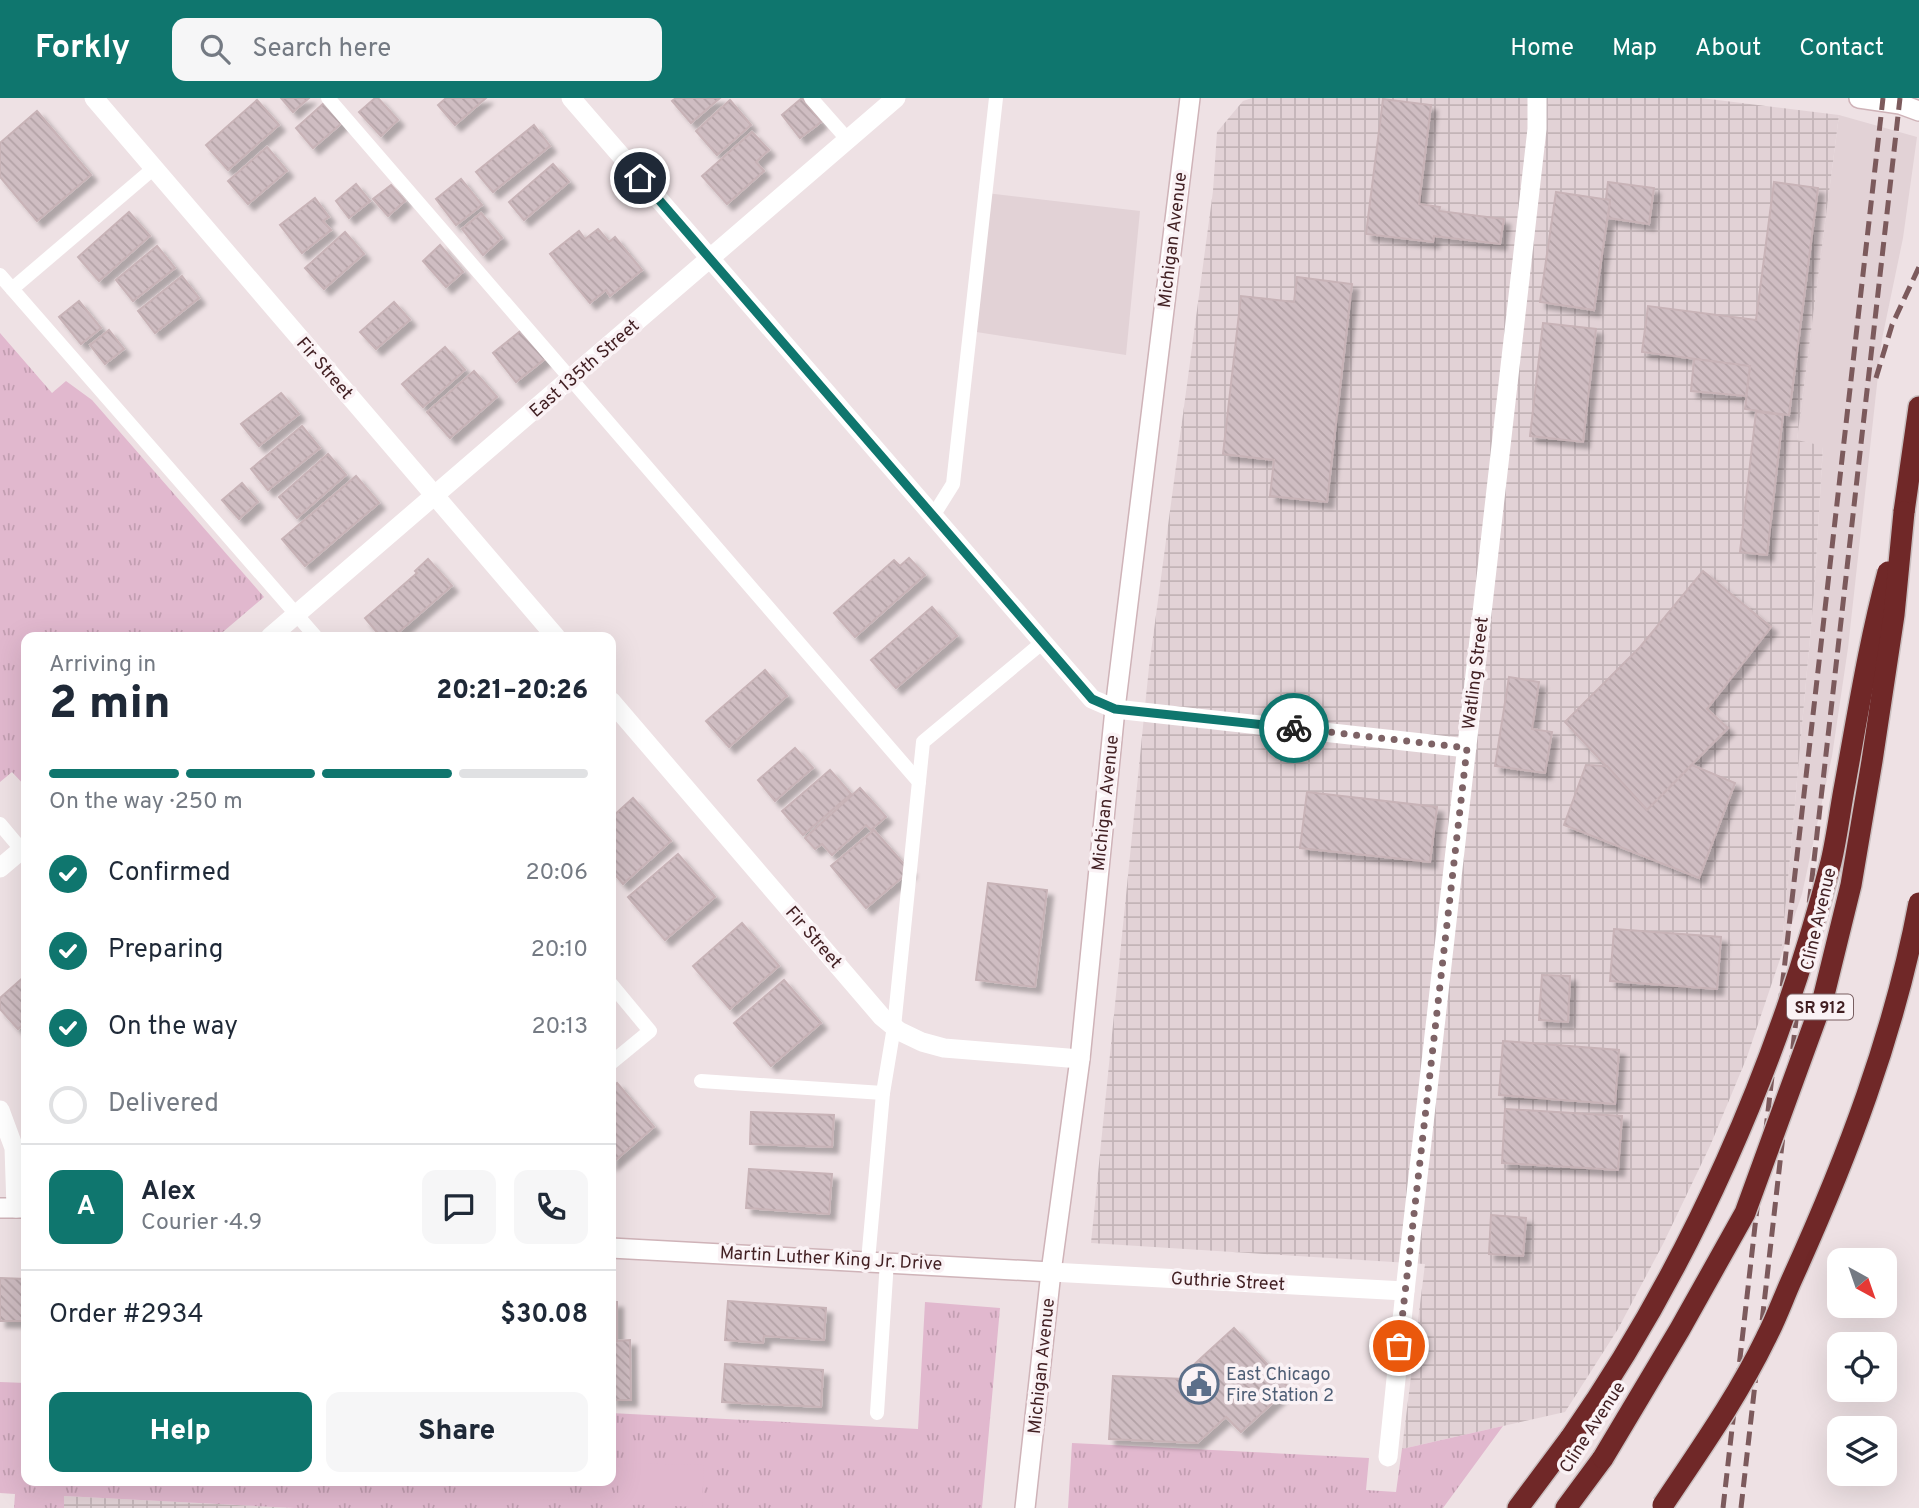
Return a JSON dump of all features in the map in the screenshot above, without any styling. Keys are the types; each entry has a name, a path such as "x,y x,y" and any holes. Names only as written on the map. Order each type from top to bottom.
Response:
{"highway":[{"name":"Cline Avenue","path":"1566,1508 1603,1458 1745,1213 1823,999 1850,886 1872,761 1894,615 1904,512 1919,407"},
{"path":"1518,1508 1571,1437 1655,1302 1720,1171 1765,1067 1806,945 1831,859 1877,612 1904,512"},
{"path":"1662,1507 1711,1432 1766,1338 1823,1210 1886,1040 1919,904"}],"street":[{"name":"Fir Street","path":"93,98 552,632"},
{"path":"571,98 1092,699 1115,709 1467,748"},
{"name":"East 135th Street","path":"276,632 896,98"},
{"name":"Michigan Avenue","path":"1025,1508 1051,1272 1080,1059 1115,709 1190,98"},
{"name":"Watling Street","path":"1388,1457 1538,129 1538,98"},
{"path":"1859,98 1900,104 1919,111"},
{"name":"Fir Street","path":"616,707 882,1017 894,1027 922,1042 944,1048 1080,1059"},
{"path":"0,869 21,853"},
{"path":"0,1110 20,1146 14,1208"},
{"name":"Martin Luther King Jr. Drive","path":"616,1248 1051,1272"},
{"name":"Guthrie Street","path":"1051,1272 1405,1291"}],"lane":[{"path":"328,98 919,782"},
{"path":"811,98 848,140"},
{"path":"933,516 953,484 996,98"},
{"path":"12,289 153,168"},
{"path":"0,275 312,632"},
{"path":"877,1413 877,1261 883,1093 894,1027 923,742 1042,642"},
{"path":"0,824 21,846"},
{"path":"616,990 650,1031 616,1059"},
{"path":"701,1081 883,1093"}],"shaded area":[{"path":"1252,98 1701,98 1839,115 1797,440 1823,446 1814,594 1781,956 1747,1057 1710,1146 1618,1329 1565,1412 1402,1449 1425,1264 1091,1243 1149,667 1213,191 1217,132 1243,101"},
{"path":"1839,115 1917,137 1903,238 1882,339 1848,648 1832,756 1802,894 1781,956 1814,594 1823,447 1797,440"},
{"path":"986,193 1140,211 1126,355 970,331"},
{"path":"64,1496 294,1508 64,1508"}],"green space":[{"path":"0,333 52,393 66,381 92,400 264,597 223,632 21,632 21,782 12,772 0,782"},
{"path":"925,1302 1000,1308 982,1508 294,1508 64,1496 64,1508 14,1508 15,1494 0,1493 0,1382 21,1383 21,1486 616,1486 616,1413 918,1429"},
{"path":"1503,1426 1443,1508 1068,1508 1072,1443 1369,1458 1366,1490 1396,1492 1402,1449"},
{"path":"619,1463 704,1465 702,1507 618,1504"},
{"path":"481,1486 569,1486 568,1500 481,1497"}],"building":[{"path":"281,98 309,98 293,112"},
{"path":"375,98 398,120 381,136 359,112"},
{"path":"446,98 486,98 455,125 438,105"},
{"path":"676,98 720,98 691,123 672,101"},
{"path":"802,98 821,122 800,138 782,115"},
{"path":"1383,99 1431,105 1419,204 1440,207 1439,211 1504,219 1500,244 1434,236 1433,242 1366,234"},
{"path":"257,100 279,125 228,170 206,145"},
{"path":"730,100 751,125 717,155 696,131"},
{"path":"324,103 342,123 313,148 296,128"},
{"path":"37,111 91,175 37,221 0,177 0,143"},
{"path":"534,125 550,146 493,192 476,172"},
{"path":"752,132 769,150 756,162 764,171 727,204 702,176"},
{"path":"267,147 287,171 248,204 228,181"},
{"path":"553,164 569,182 524,220 509,202"},
{"path":"461,179 482,205 456,225 436,199"},
{"path":"1608,182 1654,188 1649,224 1608,218"},
{"path":"1774,182 1818,188 1789,415 1745,409 1750,366 1642,352 1648,306 1756,320"},
{"path":"356,184 370,201 349,218 336,201"},
{"path":"391,185 405,201 388,216 373,199"},
{"path":"1556,192 1610,200 1594,310 1540,302"},
{"path":"315,198 329,217 323,221 331,230 302,253 280,225"},
{"path":"129,212 150,236 99,281 78,257"},
{"path":"481,213 502,238 483,255 462,229"},
{"path":"598,229 609,242 615,237 642,270 610,296 606,290 590,303 550,254 579,231 585,239"},
{"path":"345,232 364,254 324,289 305,268"},
{"path":"440,245 463,272 446,287 423,261"},
{"path":"157,246 175,268 133,301 116,280"},
{"path":"182,276 199,298 155,333 138,311"},
{"path":"1297,277 1352,284 1327,502 1270,496 1274,460 1223,454 1241,296 1294,302"},
{"path":"79,301 101,328 81,344 59,317"},
{"path":"394,302 410,320 376,349 360,332"},
{"path":"1543,323 1596,329 1583,442 1530,436"},
{"path":"523,329 546,358 516,382 493,353"},
{"path":"109,330 124,349 105,364 90,345"},
{"path":"445,347 465,370 423,407 402,384"},
{"path":"1694,359 1750,366 1746,396 1691,391"},
{"path":"474,371 497,397 450,438 427,412"},
{"path":"281,393 299,414 259,446 241,424"},
{"path":"1756,412 1783,415 1767,555 1740,552"},
{"path":"302,426 320,448 268,490 251,469"},
{"path":"328,454 346,475 297,518 279,497"},
{"path":"356,476 379,503 305,566 282,539"},
{"path":"242,483 258,502 239,519 222,500"},
{"path":"909,558 925,575 855,637 834,613 894,560 900,566"},
{"path":"428,559 452,586 399,632 377,632 365,618 417,573 415,571"},
{"path":"1703,571 1771,627 1707,709 1728,728 1647,810 1565,722 1640,647"},
{"path":"932,607 957,636 896,688 871,660"},
{"path":"765,670 787,696 729,747 706,721"},
{"path":"1509,677 1539,682 1532,729 1552,732 1545,773 1495,766"},
{"path":"795,748 813,768 775,801 758,780"},
{"path":"1586,765 1607,766 1647,810 1692,765 1735,783 1699,878 1564,825"},
{"path":"830,770 851,794 803,835 782,811"},
{"path":"860,788 886,817 871,830 866,825 832,855 822,844 815,849 805,838"},
{"path":"1307,792 1437,807 1430,862 1300,848"},
{"path":"633,798 671,841 623,884 616,876 616,813"},
{"path":"874,830 910,871 866,908 831,866"},
{"path":"678,854 715,897 665,940 628,897"},
{"path":"988,883 1047,890 1035,987 976,980"},
{"path":"742,923 779,966 730,1009 693,966"},
{"path":"1614,929 1721,937 1717,989 1610,981"},
{"path":"1542,975 1570,976 1568,1022 1539,1020"},
{"path":"21,979 21,1026 18,1029 0,1009 0,998"},
{"path":"784,980 821,1023 771,1066 734,1023"},
{"path":"1503,1041 1619,1050 1615,1104 1499,1095"},
{"path":"616,1084 654,1127 616,1160"},
{"path":"1505,1109 1622,1116 1618,1170 1502,1163"},
{"path":"751,1112 834,1115 832,1147 750,1144"},
{"path":"749,1169 832,1174 829,1214 746,1208"},
{"path":"1491,1215 1526,1218 1523,1256 1489,1254"},
{"path":"0,1278 21,1279 21,1321 0,1321"},
{"path":"728,1301 826,1308 824,1340 764,1336 763,1343 725,1340"},
{"path":"616,1302 617,1341 630,1340 631,1400 616,1400"},
{"name":"East Chicago Fire Station 2","path":"1234,1328 1289,1388 1241,1432 1226,1417 1197,1443 1109,1439 1113,1376 1185,1379 1190,1375 1187,1371"},
{"path":"725,1364 823,1370 821,1407 722,1402"}],"railway":[{"path":"1723,1508 1883,98"},
{"path":"1741,1508 1900,98"},
{"path":"1876,378 1892,325 1919,267"}],"way so far":[{"path":"1294,728 1467,748 1399,1346"}],"place":[{"name":"East Chicago Fire Station 2","path":"1199,1384"}],"route":[{"path":"640,178 1092,699 1115,709 1294,728"}]}
